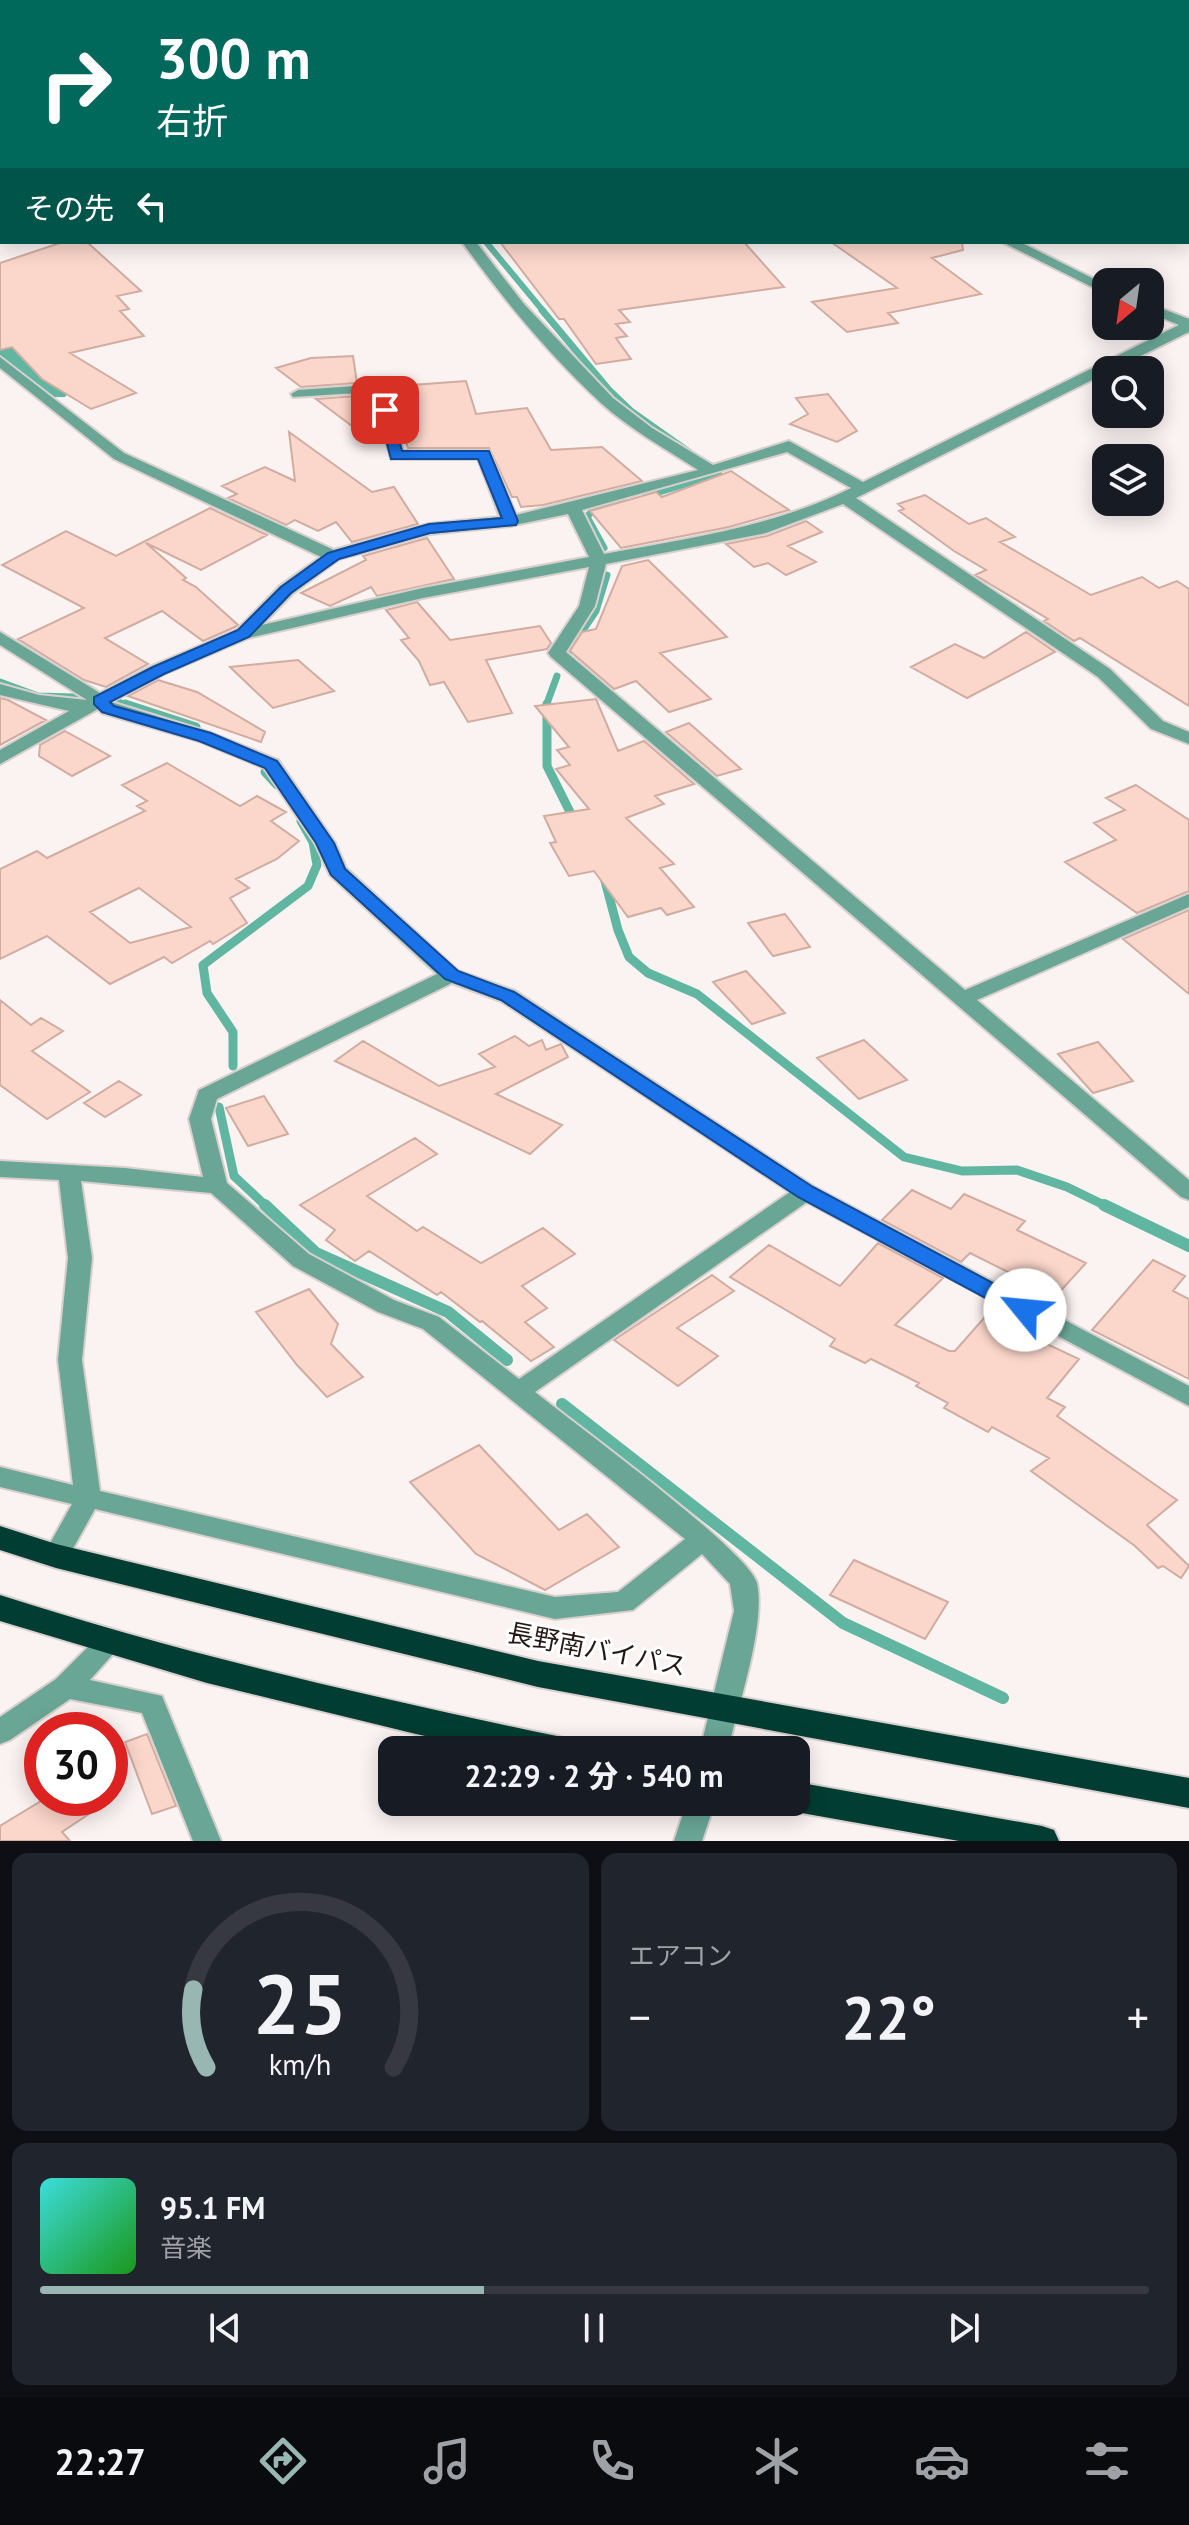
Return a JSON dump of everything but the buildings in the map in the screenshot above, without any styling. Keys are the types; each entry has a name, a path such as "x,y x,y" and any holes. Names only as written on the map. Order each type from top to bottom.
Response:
{"highway":[{"name":"長野南バイパス","path":"0,1538 56,1556 538,1674 1189,1793"},
{"path":"0,1608 109,1644 400,1718 488,1736"},
{"path":"810,1800 1042,1841"}],"street":[{"path":"471,244 519,307 608,401 647,431 711,471"},
{"path":"1013,244 1092,283"},
{"path":"1164,314 1189,325"},
{"path":"0,758 158,670 243,634 423,593 760,530 846,499 1189,325"},
{"path":"0,361 119,456 333,556"},
{"path":"298,394 379,387 396,456 484,454 510,521"},
{"path":"243,634 286,590 333,556 429,529 510,521 573,508 711,471 789,446 863,489"},
{"path":"846,499 1104,673 1157,725 1189,739"},
{"path":"573,508 599,560 587,606 557,653 1189,1192"},
{"path":"0,637 93,704"},
{"path":"0,689 37,700 93,704 205,737 271,764 325,843 337,871 451,975 508,996 806,1192 1189,1397"},
{"path":"963,998 1189,900"},
{"path":"451,975 207,1095 200,1119 217,1186 301,1260 386,1306 431,1323 703,1539 743,1580 747,1611 717,1736"},
{"path":"0,1169 125,1176 217,1186"},
{"path":"56,1556 88,1499 70,1360 80,1258 69,1174"},
{"path":"518,1392 806,1192"},
{"path":"0,1477 555,1608 624,1602 703,1539"},
{"path":"0,1732 66,1687 109,1644"},
{"path":"66,1687 152,1704 207,1841"},
{"path":"688,1841 696,1816"}],"waterway":[{"path":"488,244 544,312"},
{"path":"542,310 609,390 631,411 689,452"},
{"path":"0,347 57,392"},
{"path":"646,496 719,474"},
{"path":"604,548 587,517 594,509 624,502"},
{"path":"569,651 596,611 607,575"},
{"path":"546,706 557,676"},
{"path":"0,682 38,696 75,697"},
{"path":"118,702 125,704"},
{"path":"125,704 132,706"},
{"path":"125,704 196,727"},
{"path":"547,704 547,766 575,822"},
{"path":"265,772 277,785"},
{"path":"233,1066 233,1032 207,993 203,965 308,886 317,865 313,842 301,821"},
{"path":"604,877 618,930 629,957 648,973 697,994 904,1157 962,1171 1017,1170 1067,1187 1108,1207"},
{"path":"219,1107 234,1176 267,1207"},
{"path":"265,1205 316,1253 448,1312 507,1360"},
{"path":"1104,1205 1189,1246"},
{"path":"562,1404 843,1623 1003,1698"}],"route":[{"path":"385,410 396,456 484,454 510,521 429,529 333,556 286,590 243,634 158,670 100,701 108,709 205,737 271,764 325,843 337,871 451,975 508,996 806,1192 1025,1310"}]}
